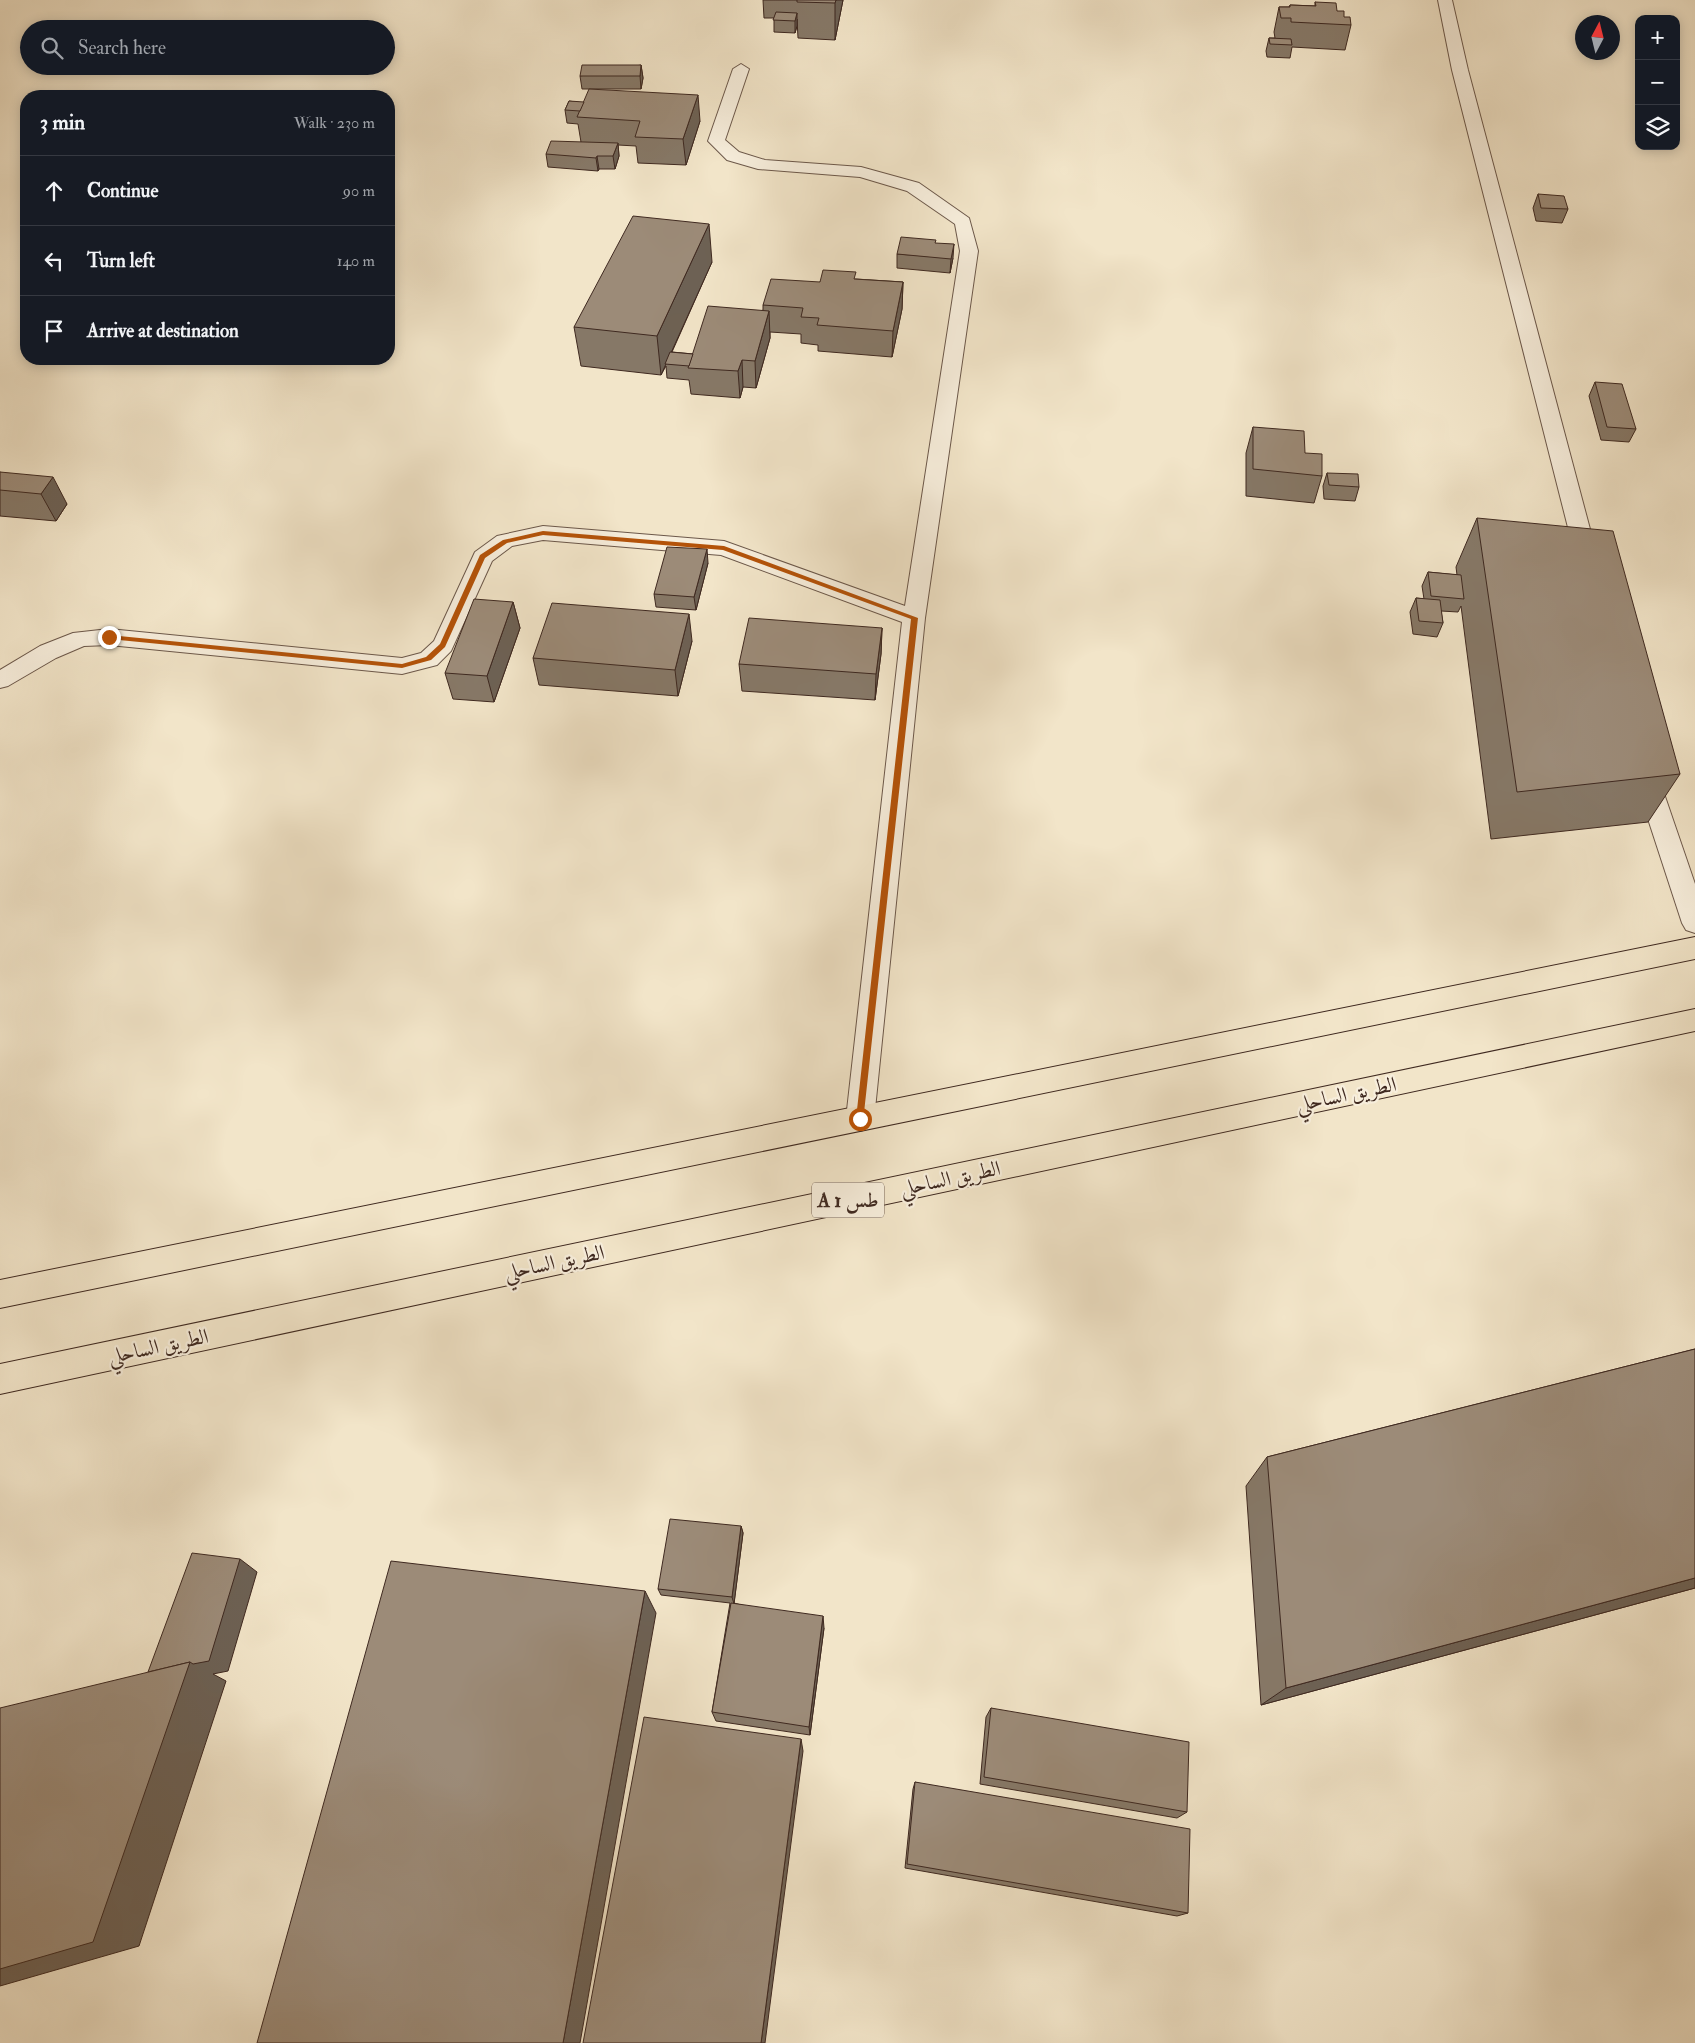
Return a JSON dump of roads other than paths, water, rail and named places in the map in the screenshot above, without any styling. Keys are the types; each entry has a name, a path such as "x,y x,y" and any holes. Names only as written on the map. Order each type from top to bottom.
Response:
{"highway":[{"path":"0,1294 1695,948"},
{"name":"الطريق الساحلي","path":"0,1379 1695,1020"}],"street":[{"path":"1445,0 1460,70 1593,583"},
{"path":"741,69 716,141 733,156 764,165 861,172 913,187 963,222 969,251 914,618 860,1119"},
{"path":"0,680 48,652 82,638 109,637 402,666 411,664 429,659 443,645 483,557 505,541 543,533 724,548 914,618"},
{"path":"1639,752 1695,923"}]}
